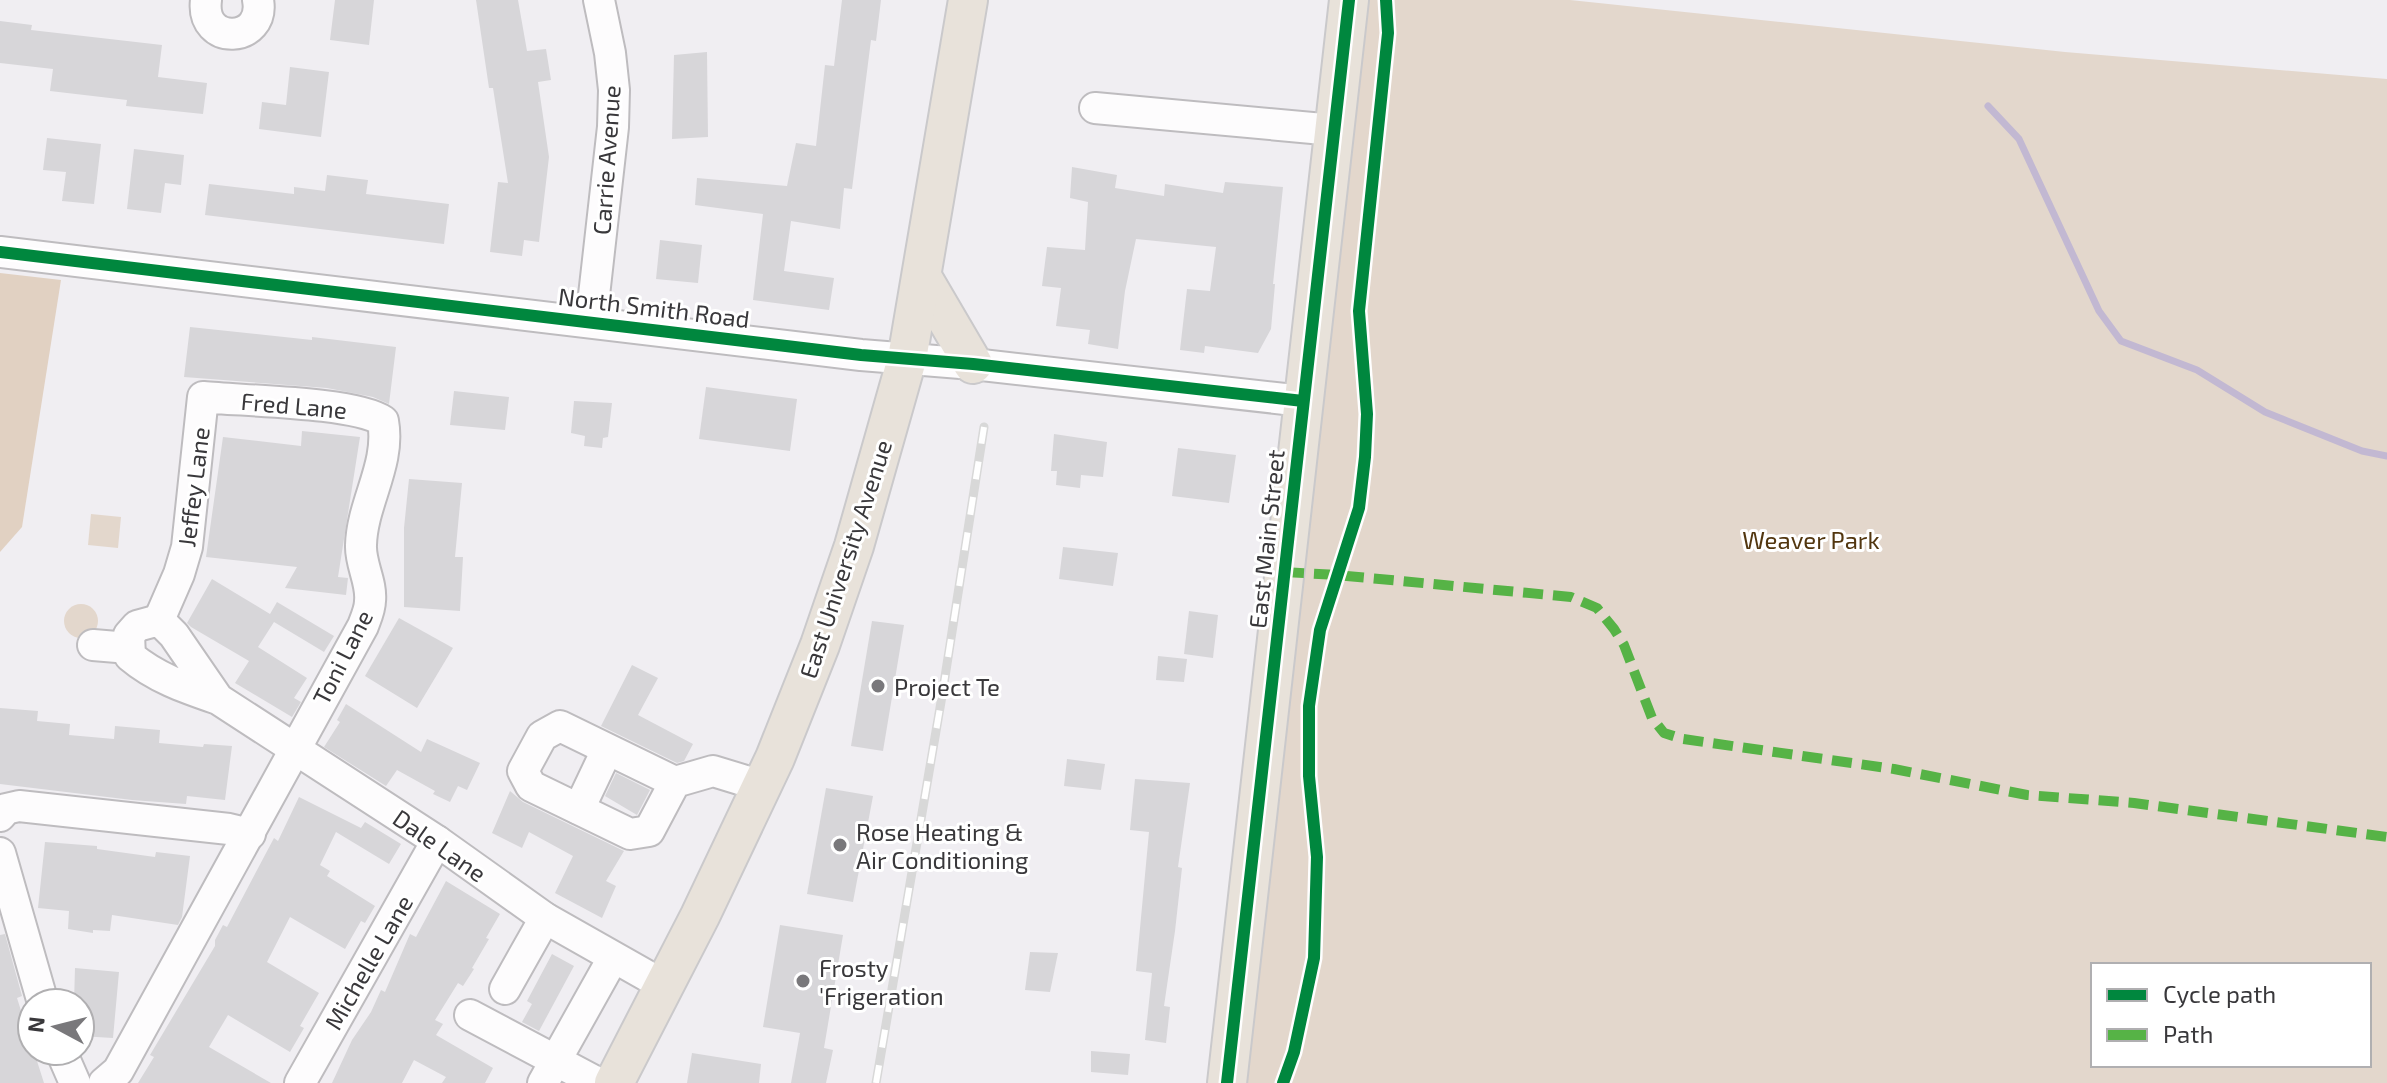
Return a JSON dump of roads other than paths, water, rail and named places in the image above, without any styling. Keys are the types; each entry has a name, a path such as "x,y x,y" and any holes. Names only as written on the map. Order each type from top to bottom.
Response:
{"main road":[{"name":"East University Avenue","path":"614,1083 762,786 820,645 854,546 907,359 968,0"},
{"name":"East Main Street","path":"1227,1083 1349,0"},
{"path":"922,277 952,333 973,364"}],"street":[{"path":"206,0 208,20 222,33 231,35 240,33 255,22 259,14 258,0"},
{"name":"Carrie Avenue","path":"591,322 613,127 614,90 599,0"},
{"path":"1095,108 1334,130"},
{"name":"North Smith Road","path":"0,252 861,355 973,364 1303,401"},
{"name":"Fred Lane","path":"203,397 346,409 371,413 383,421"},
{"name":"Jeffey Lane","path":"159,620 187,547 203,397"},
{"name":"Toni Lane","path":"104,1083 118,1071 363,626 370,603 360,548 363,526 378,482 385,431 383,421"},
{"path":"93,645 129,648 129,635 137,626 159,620"},
{"name":"Dale Lane","path":"159,620 174,635 218,699"},
{"name":"Dale Lane","path":"129,648 130,656 144,668 178,686 218,699 437,841 545,918 665,986"},
{"path":"675,782 649,831 630,834 531,786 523,771 542,736 560,726 675,782 713,771 762,786"},
{"path":"579,809 607,750"},
{"path":"0,816 6,809 19,806 229,829 250,834"},
{"name":"Michelle Lane","path":"300,1083 437,841"},
{"path":"0,853 38,987"},
{"path":"505,989 545,918"},
{"path":"549,1071 613,958"},
{"path":"470,1015 549,1071 598,1083"}],"waterway":[{"path":"1988,106 2019,139 2099,311 2121,341 2197,370 2265,412 2362,451 2387,456"}],"railway":[{"path":"876,1083 984,427"}],"place":[{"name":"Project Te","path":"878,686"},
{"name":"Rose Heating & Air Conditioning","path":"840,845"},
{"name":"Frosty 'Frigeration","path":"803,981"}],"park label":[{"name":"Weaver Park","path":"1811,539"}]}
